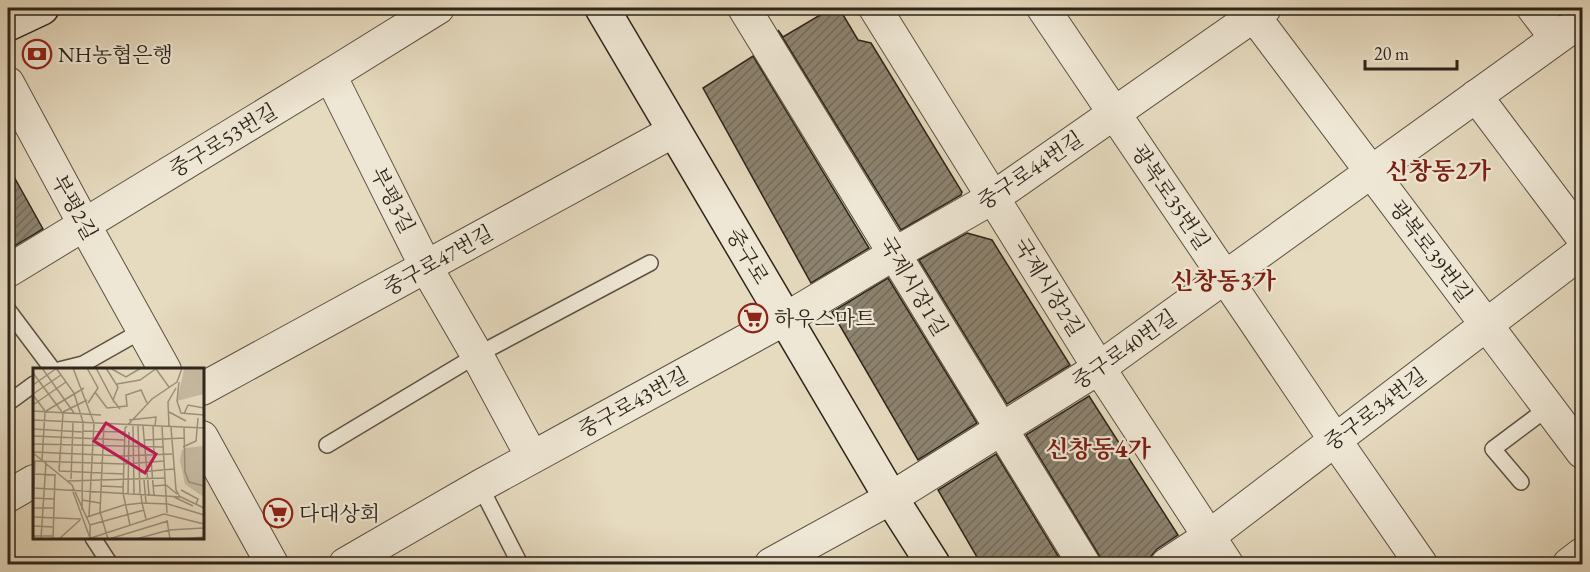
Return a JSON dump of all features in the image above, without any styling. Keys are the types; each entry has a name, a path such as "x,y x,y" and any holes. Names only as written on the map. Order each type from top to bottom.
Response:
{"main road":[{"path":"8,24 42,8"},
{"name":"중구로","path":"602,8 891,498 933,564"}],"street":[{"name":"중구로53번길","path":"8,271 438,8"},
{"name":"국제시장1길","path":"744,8 1084,564"},
{"name":"국제시장2길","path":"875,8 1099,368 1227,564"},
{"name":"광복로35번길","path":"1043,8 1421,564"},
{"path":"1533,8 1556,39"},
{"name":"중구로44번길","path":"785,319 994,197 1256,10"},
{"name":"광복로39번길","path":"1256,10 1372,172 1582,452"},
{"name":"중구로40번길","path":"771,564 891,498 1099,368 1582,20"},
{"name":"부평3길","path":"330,75 426,267 532,457"},
{"name":"부평2길","path":"8,83 164,368"},
{"path":"1476,96 1582,237"},
{"name":"중구로47번길","path":"204,388 674,131"},
{"name":"중구로34번길","path":"1167,564 1208,537 1582,252"},
{"name":"중구로43번길","path":"345,564 532,457 785,319"},
{"path":"204,441 272,564"},
{"path":"8,496 33,482"},
{"path":"1569,564 1582,554"}],"lane":[{"path":"327,445 477,355 650,262"},
{"path":"8,310 52,368"},
{"path":"64,368 82,364 143,330"},
{"path":"8,403 33,385"},
{"path":"1521,482 1493,449 1549,407"},
{"path":"480,486 520,564"},
{"path":"94,539 111,564"}],"building":[{"path":"832,8 839,8 858,40 871,43 962,192 961,195 901,230 778,30 783,37"},
{"path":"753,56 869,248 811,283 703,88"},
{"path":"8,166 43,229 8,250"},
{"path":"967,233 992,240 1070,365 1007,404 919,260"},
{"path":"888,278 977,423 918,460 832,312"},
{"path":"1089,396 1178,535 1157,549 1151,556 1149,564 1102,564 1099,555 1026,435"},
{"path":"996,454 1063,564 981,564 938,490"}],"place":[{"name":"NH농협은행","path":"37,54"},
{"name":"하우스마트","path":"753,318"},
{"name":"다대상회","path":"278,513"}],"district":[{"name":"신창동2가","path":"1438,170"},
{"name":"신창동3가","path":"1223,280"},
{"name":"신창동4가","path":"1098,448"}]}
